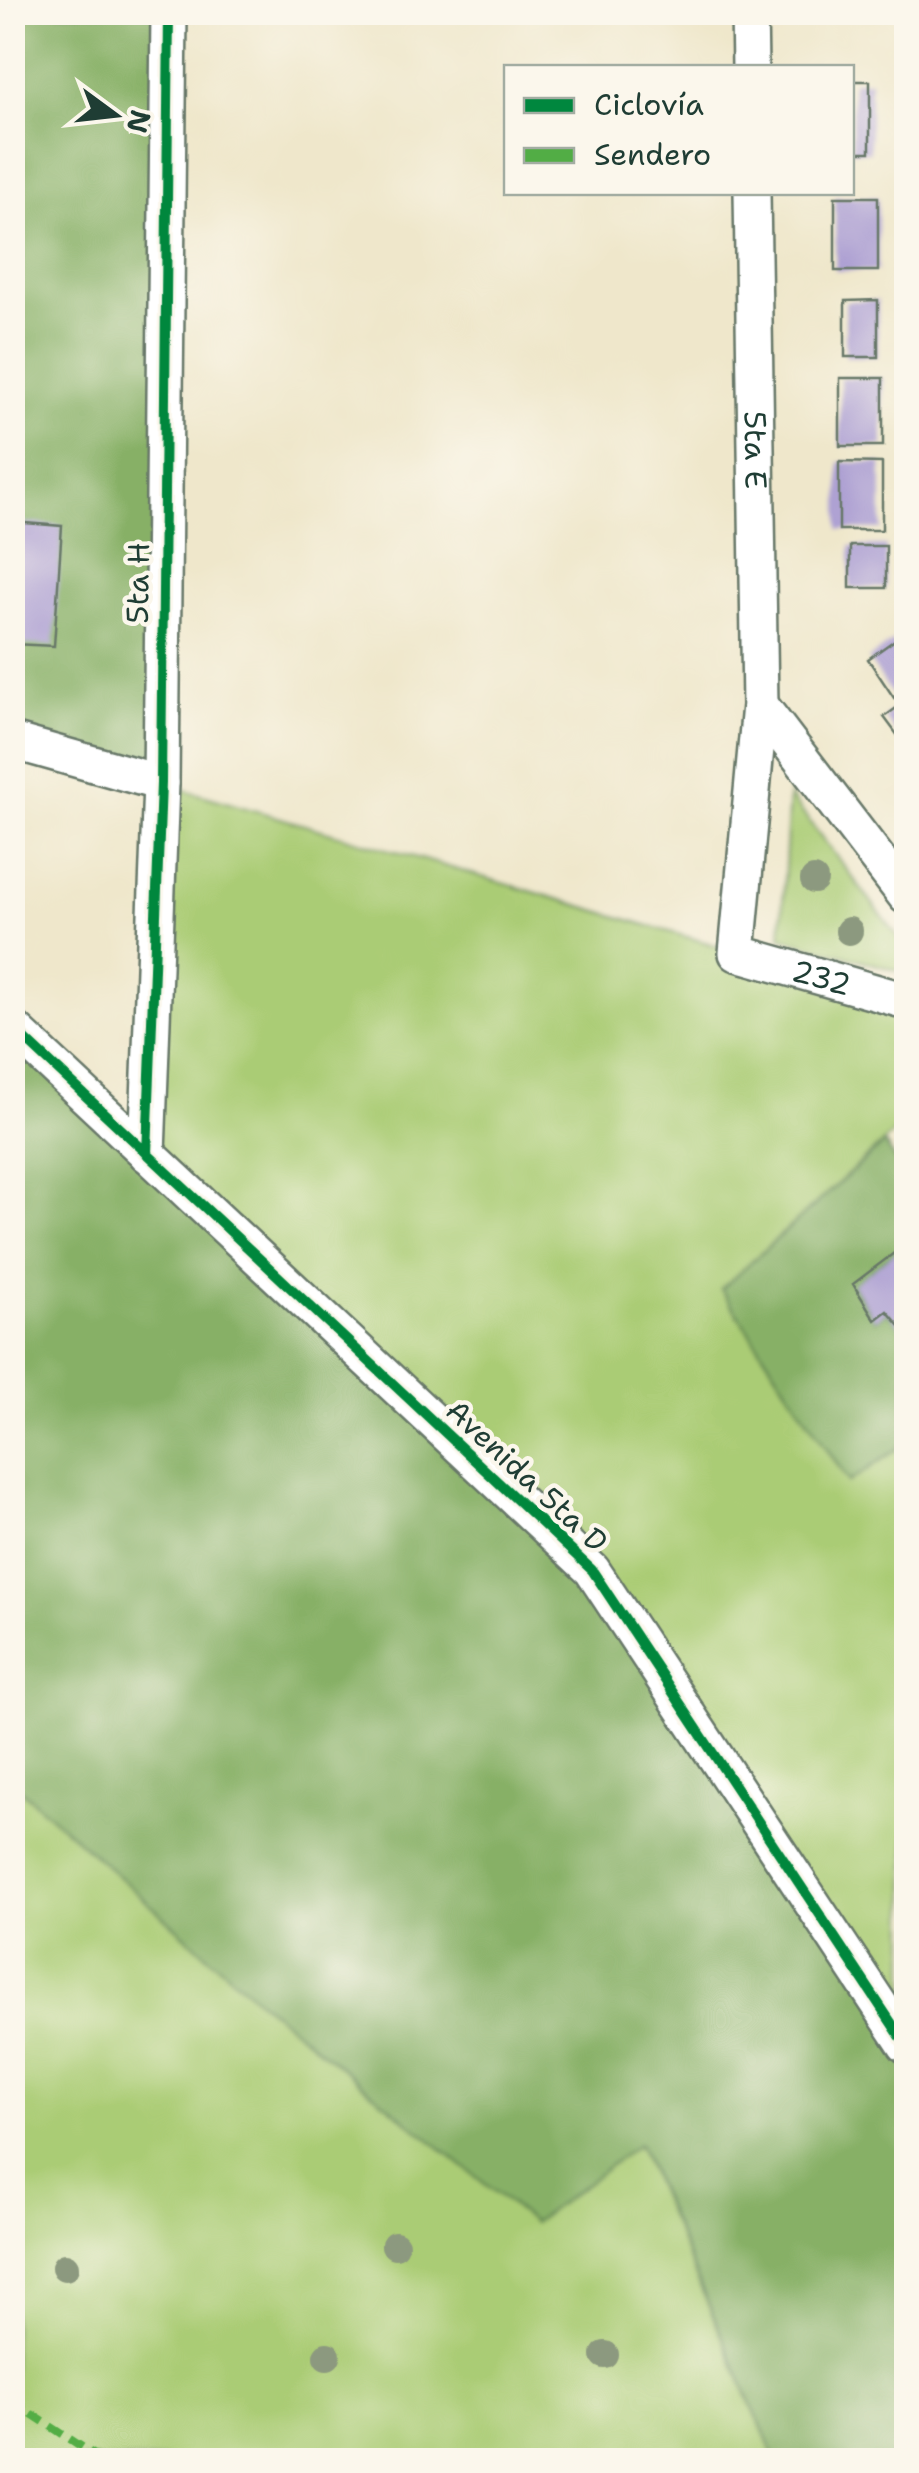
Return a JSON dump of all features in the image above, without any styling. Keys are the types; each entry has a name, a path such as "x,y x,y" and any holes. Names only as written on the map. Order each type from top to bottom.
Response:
{"street":[{"name":"5ta H","path":"148,1154 162,784 168,12"},
{"path":"749,12 750,65"},
{"name":"5ta E","path":"737,953 760,705 752,195"},
{"path":"760,705 906,896"},
{"path":"12,741 162,784"},
{"name":"232","path":"737,953 906,1001"},
{"name":"Avenida 5ta D","path":"12,1028 592,1570 906,2045"}],"green space":[{"path":"12,13 169,13 161,783 13,741"},
{"path":"161,783 906,1001 906,1122 721,1289 849,1482 906,1443 906,2045 147,1154"},
{"path":"789,795 906,947 906,973 781,937"},
{"path":"12,1028 592,1570 906,2045 906,2460 776,2460 639,2144 533,2223 259,2001 13,1783"},
{"path":"884,1143 906,1175 906,1244 853,1285 875,1320 887,1311 906,1333 906,1443 849,1482 721,1289"},
{"path":"12,1783 638,2144 776,2460 13,2460"}],"building":[{"path":"854,81 870,81 870,152 854,152"},
{"path":"835,197 878,197 878,271 835,271"},
{"path":"878,300 878,357 845,357 845,301"},
{"path":"840,378 883,378 883,446 840,446"},
{"path":"839,462 882,463 882,530 839,530"},
{"path":"12,522 62,526 54,646 12,644"},
{"path":"850,546 886,546 886,588 850,588"},
{"path":"906,632 906,689 894,698 868,659"},
{"path":"906,701 906,736 901,740 884,717"},
{"path":"906,1244 906,1333 887,1311 875,1320 853,1284"}],"marked path":[{"path":"12,2401 102,2460"}],"cycle path":[{"path":"147,1154 161,783 169,12"},
{"path":"12,1027 592,1570 906,2045"}]}
